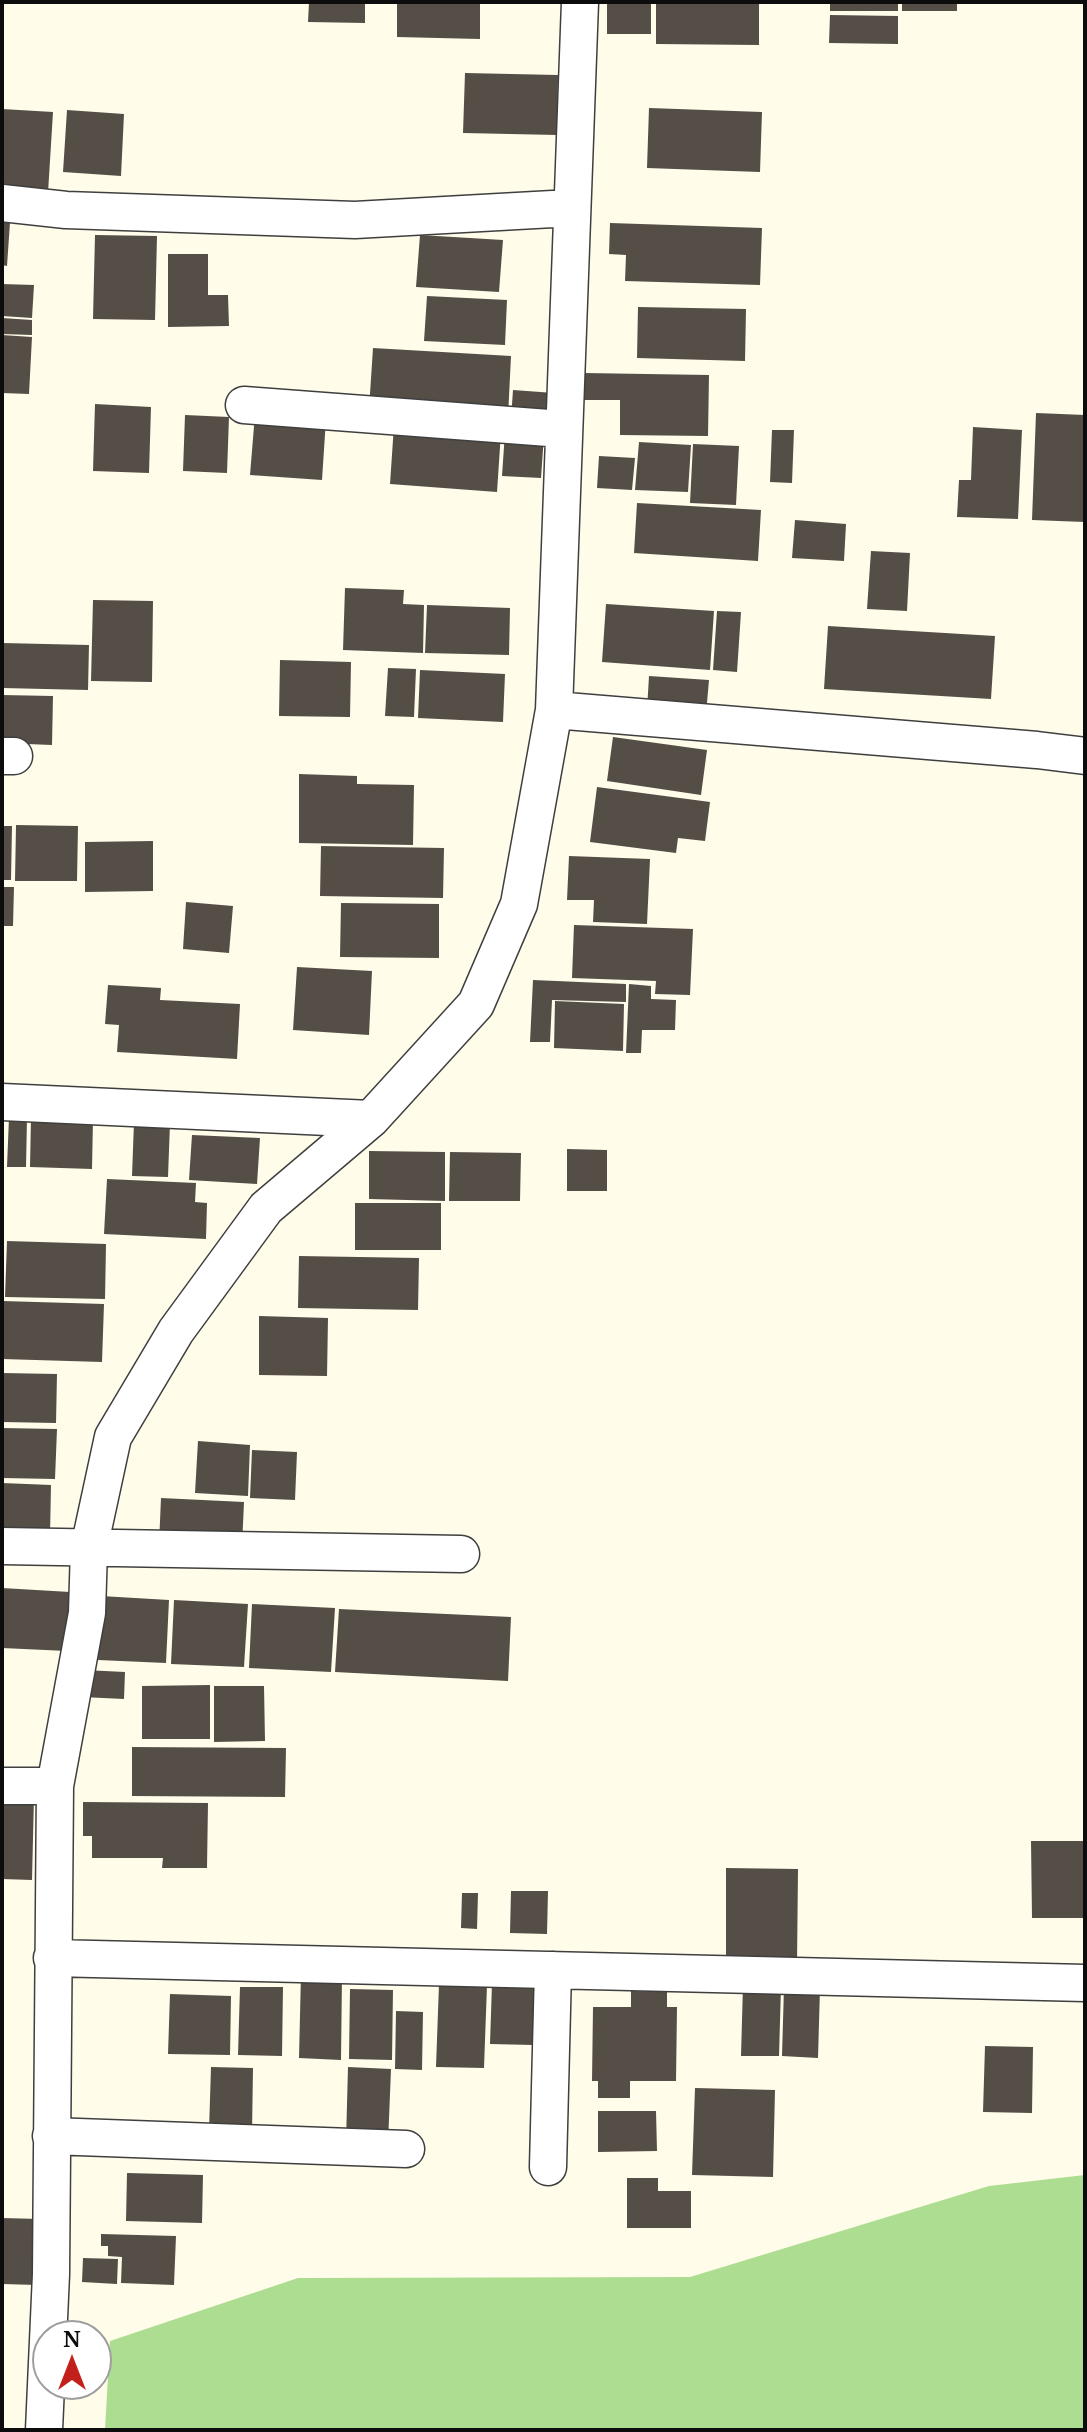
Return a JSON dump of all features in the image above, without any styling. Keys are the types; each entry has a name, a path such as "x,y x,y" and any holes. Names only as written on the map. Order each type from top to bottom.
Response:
{"street":[{"path":"44,2430 51,2274 55,1786 87,1613 89,1548 113,1437 176,1331 266,1208 371,1119 476,1004 519,904 554,710 580,2"},
{"path":"2,203 66,210 355,220 571,208"},
{"path":"244,405 562,429"},
{"path":"554,710 1085,756"},
{"path":"2,1102 371,1119"},
{"path":"2,1546 461,1554"},
{"path":"2,1786 55,1786"},
{"path":"52,1958 1085,1983"},
{"path":"548,2167 553,1970"},
{"path":"51,2136 406,2149"}],"green space":[{"path":"1085,2175 1085,2430 105,2430 107,2400 112,2400 112,2340 298,2278 690,2277 989,2186"}],"building":[{"path":"309,2 365,2 365,23 308,22"},
{"path":"397,2 480,2 480,39 397,37"},
{"path":"607,2 651,2 651,34 607,34"},
{"path":"656,2 759,2 759,45 656,44"},
{"path":"830,2 898,2 898,11 830,11"},
{"path":"902,2 957,2 957,11 902,11"},
{"path":"830,15 898,16 898,44 829,43"},
{"path":"465,73 558,75 557,135 463,133"},
{"path":"649,108 762,112 760,172 647,168"},
{"path":"2,109 53,112 48,193 2,191"},
{"path":"67,110 124,114 121,176 63,172"},
{"path":"2,207 11,208 7,266 2,265"},
{"path":"610,223 762,228 760,285 625,281 626,255 609,254"},
{"path":"95,235 157,236 155,320 93,319"},
{"path":"420,235 503,240 499,292 416,287"},
{"path":"168,254 208,254 208,295 228,295 229,326 168,327"},
{"path":"2,284 34,285 32,318 2,316"},
{"path":"427,296 507,300 505,345 424,341"},
{"path":"638,307 746,309 745,361 637,358"},
{"path":"2,318 32,320 32,335 2,334"},
{"path":"2,335 32,337 29,394 2,393"},
{"path":"373,348 511,356 508,417 369,409"},
{"path":"584,373 709,375 708,436 620,435 620,400 584,400"},
{"path":"513,390 554,393 552,421 511,419"},
{"path":"95,404 151,407 149,473 93,471"},
{"path":"1036,413 1085,415 1085,522 1032,520"},
{"path":"255,414 326,419 322,480 250,475"},
{"path":"185,415 229,417 227,473 183,471"},
{"path":"394,425 501,432 497,492 390,484"},
{"path":"973,427 1022,430 1018,519 957,517 959,480 971,480"},
{"path":"772,430 794,430 792,483 770,482"},
{"path":"505,432 544,435 541,478 502,476"},
{"path":"639,442 691,445 688,492 635,490"},
{"path":"693,444 739,446 736,505 690,503"},
{"path":"599,456 635,458 632,490 597,488"},
{"path":"637,503 761,510 758,561 634,553"},
{"path":"795,520 846,524 844,561 792,558"},
{"path":"871,551 910,553 907,611 867,609"},
{"path":"345,588 404,590 403,604 424,605 423,653 343,650"},
{"path":"93,600 153,601 152,682 91,681"},
{"path":"606,604 714,611 710,670 602,662"},
{"path":"427,605 510,608 509,655 425,653"},
{"path":"717,611 741,612 737,672 713,670"},
{"path":"828,626 995,636 991,699 824,689"},
{"path":"2,643 89,645 88,690 2,688"},
{"path":"280,660 351,662 350,717 279,716"},
{"path":"388,668 416,669 414,717 385,716"},
{"path":"420,670 505,674 503,722 418,718"},
{"path":"649,676 709,680 706,714 647,710"},
{"path":"2,695 53,696 52,745 2,743"},
{"path":"613,737 707,750 701,795 607,781"},
{"path":"299,774 357,776 357,784 414,785 413,845 299,843"},
{"path":"597,787 710,802 705,841 678,838 676,853 590,842"},
{"path":"16,825 78,826 77,881 15,881"},
{"path":"2,826 12,826 11,880 2,880"},
{"path":"153,841 153,891 85,892 85,842"},
{"path":"321,846 444,848 443,898 320,896"},
{"path":"569,856 650,859 647,924 593,922 594,900 567,900"},
{"path":"2,887 14,887 13,926 2,926"},
{"path":"186,902 233,906 229,953 183,949"},
{"path":"341,903 439,904 439,958 340,957"},
{"path":"574,925 693,929 690,995 655,994 656,981 572,978"},
{"path":"297,967 372,971 369,1035 293,1030"},
{"path":"533,980 626,984 626,1002 552,1000 550,1042 530,1042"},
{"path":"629,984 651,986 651,999 676,1000 675,1030 642,1030 641,1053 626,1053"},
{"path":"108,985 161,988 160,1000 240,1004 237,1059 117,1052 119,1025 105,1024"},
{"path":"555,1001 624,1004 623,1051 554,1048"},
{"path":"9,1117 27,1118 26,1167 7,1167"},
{"path":"31,1118 93,1119 92,1169 30,1167"},
{"path":"134,1122 170,1123 168,1177 132,1176"},
{"path":"192,1135 260,1138 257,1184 189,1180"},
{"path":"567,1149 607,1150 607,1191 567,1191"},
{"path":"369,1151 445,1152 445,1201 369,1199"},
{"path":"450,1152 521,1153 520,1201 449,1201"},
{"path":"107,1179 196,1183 195,1202 207,1203 206,1239 104,1234"},
{"path":"355,1203 441,1203 441,1250 355,1250"},
{"path":"7,1241 106,1244 105,1299 5,1297"},
{"path":"299,1256 419,1258 418,1310 298,1308"},
{"path":"2,1301 104,1304 102,1362 2,1359"},
{"path":"259,1316 328,1318 327,1376 259,1375"},
{"path":"2,1373 57,1374 56,1423 2,1422"},
{"path":"2,1428 57,1429 55,1479 2,1478"},
{"path":"198,1441 250,1445 248,1496 195,1493"},
{"path":"252,1450 297,1452 295,1500 250,1498"},
{"path":"2,1483 51,1485 50,1536 2,1534"},
{"path":"161,1498 244,1502 242,1546 159,1544"},
{"path":"2,1588 70,1592 67,1651 2,1648"},
{"path":"101,1596 169,1600 166,1663 98,1660"},
{"path":"174,1600 248,1604 244,1667 171,1664"},
{"path":"252,1604 335,1608 331,1672 249,1668"},
{"path":"339,1609 511,1617 508,1681 335,1672"},
{"path":"84,1670 125,1672 124,1699 82,1697"},
{"path":"210,1685 210,1739 142,1739 142,1686"},
{"path":"214,1686 264,1686 265,1741 214,1742"},
{"path":"132,1747 286,1748 285,1797 132,1796"},
{"path":"2,1795 34,1796 32,1880 2,1879"},
{"path":"83,1802 208,1803 207,1868 162,1868 163,1858 92,1858 92,1836 83,1836"},
{"path":"1031,1841 1085,1841 1085,1918 1032,1918"},
{"path":"726,1868 798,1869 797,1964 726,1963"},
{"path":"511,1891 548,1891 547,1934 510,1933"},
{"path":"462,1893 478,1893 477,1929 461,1928"},
{"path":"301,1973 342,1975 341,2060 299,2058"},
{"path":"492,1983 535,1984 533,2045 490,2044"},
{"path":"439,1984 487,1985 484,2068 436,2067"},
{"path":"743,1985 781,1987 779,2056 741,2056"},
{"path":"240,1987 283,1987 282,2056 238,2055"},
{"path":"784,1987 820,1988 818,2058 782,2056"},
{"path":"350,1989 393,1990 392,2060 349,2059"},
{"path":"631,1991 667,1992 667,2007 677,2007 676,2081 630,2081 630,2098 598,2098 598,2081 592,2081 593,2007 631,2007"},
{"path":"170,1994 231,1996 230,2055 168,2054"},
{"path":"396,2011 423,2012 422,2070 395,2069"},
{"path":"985,2046 1033,2047 1032,2113 983,2112"},
{"path":"211,2067 253,2068 252,2133 209,2131"},
{"path":"348,2067 391,2069 388,2144 346,2142"},
{"path":"695,2088 775,2090 773,2177 692,2175"},
{"path":"598,2111 656,2111 657,2151 598,2152"},
{"path":"127,2173 203,2175 202,2223 126,2221"},
{"path":"627,2178 658,2178 658,2191 691,2191 691,2228 627,2228"},
{"path":"2,2218 40,2219 37,2285 2,2284"},
{"path":"101,2234 176,2236 174,2285 121,2283 122,2257 108,2256 108,2246 101,2246"},
{"path":"83,2258 118,2259 117,2284 82,2282"}]}
